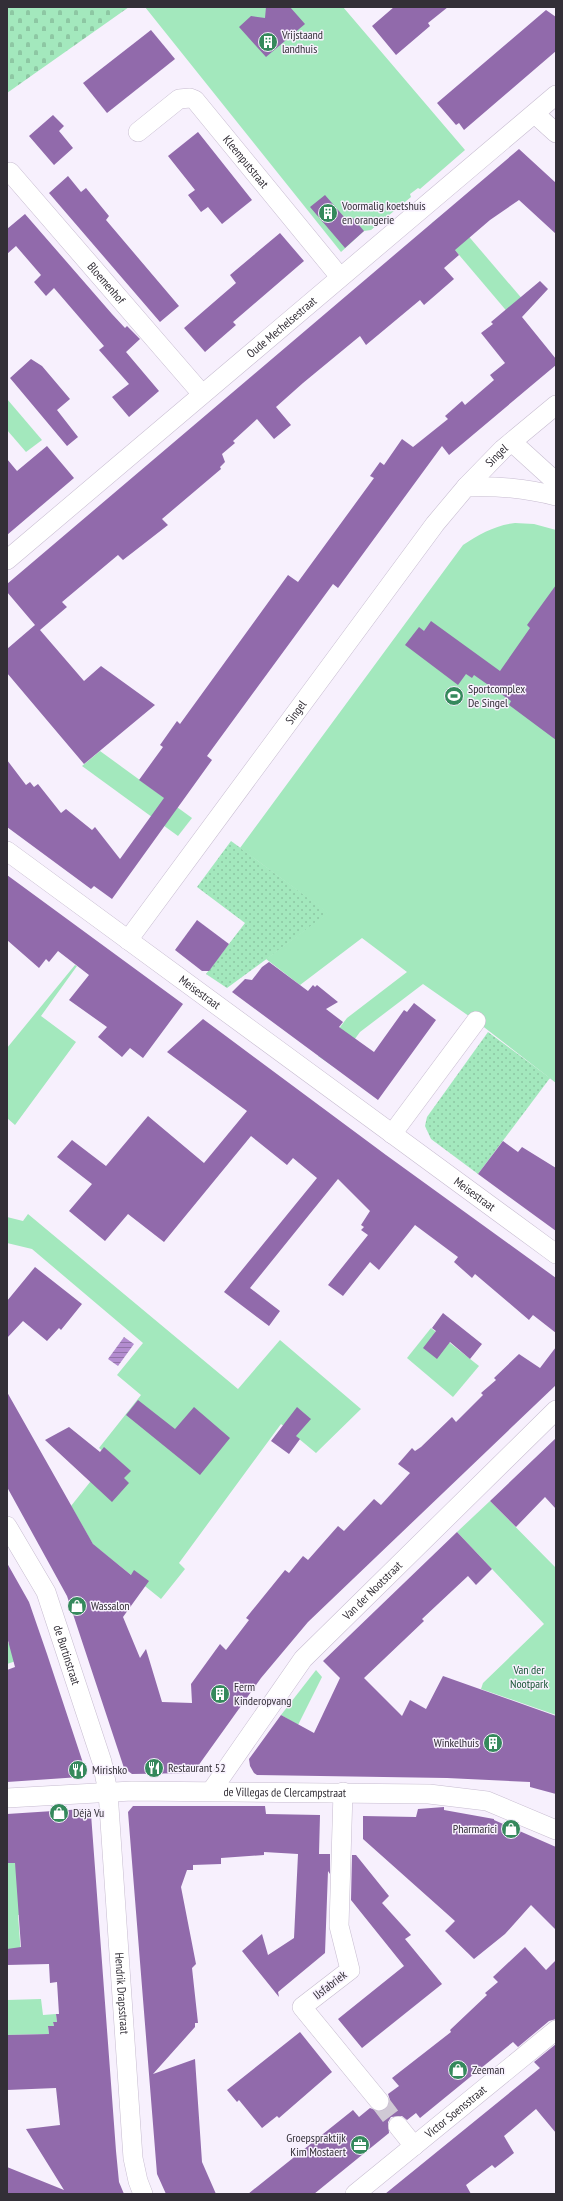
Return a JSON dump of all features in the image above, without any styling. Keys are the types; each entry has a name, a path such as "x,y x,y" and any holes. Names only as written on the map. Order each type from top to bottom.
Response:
{"street":[{"name":"Oude Mechelsestraat","path":"7,560 556,95"},
{"name":"Kleemputstraat","path":"138,132 179,99 190,98 195,100 340,277"},
{"path":"535,114 556,133"},
{"name":"Bloemenhof","path":"10,172 202,394"},
{"name":"Singel","path":"128,940 430,530 466,487 512,442 556,405"},
{"name":"Singel","path":"512,442 556,482"},
{"name":"Singel","path":"466,487 508,486 530,489 556,496"},
{"name":"Meisestraat","path":"7,851 556,1254"},
{"path":"392,1134 476,1021"},
{"name":"Van der Nootstraat","path":"212,1790 303,1659 556,1410"},
{"name":"de Burtinstraat","path":"7,1526 46,1592 100,1756 108,1792"},
{"name":"de Villegas de Clercampstraat","path":"7,1798 108,1792 212,1790 436,1794 487,1801 556,1830"},
{"name":"Hendrik Drapsstraat","path":"108,1792 133,2158 138,2181 143,2194"},
{"name":"IJsfabriek","path":"343,1792 339,1926 350,1970 302,2007 379,2101"},
{"name":"Victor Soensstraat","path":"355,2194 556,2030"},
{"path":"398,2126 414,2146"}],"green space":[{"path":"7,7 129,7 7,93"},
{"path":"145,7 343,7 465,150 420,189 418,188 410,194 411,197 371,230 364,231 341,252"},
{"path":"447,211 530,308 515,321 432,223"},
{"path":"7,399 42,440 26,452 7,430"},
{"name":"Sportcomplex De Singel","path":"515,523 534,524 556,530 556,1083 476,1021 423,984 360,1032 334,1067 318,1056 347,1018 407,972 362,938 300,985 266,959 328,913 240,848 463,545 488,531"},
{"path":"100,751 192,818 178,836 82,766"},
{"path":"231,841 329,913 227,988 206,974 245,923 197,887"},
{"path":"75,965 77,966 41,1016 76,1042 15,1125 7,1118 7,1048"},
{"path":"488,1032 550,1078 478,1174 431,1139 425,1126 427,1117"},
{"path":"28,1214 238,1389 280,1340 361,1409 316,1453 281,1424 179,1563 185,1569 161,1599 100,1550 98,1553 71,1506 110,1457 99,1448 141,1395 117,1375 143,1343 32,1249 7,1243 7,1217 23,1221"},
{"path":"431,1328 479,1366 453,1397 407,1358"},
{"name":"Van der Nootpark","path":"490,1501 556,1568 556,1715 481,1689 483,1683 544,1624 457,1532"},
{"path":"9,1643 25,1658 7,1664 7,1644"},
{"path":"316,1670 322,1677 298,1725 281,1715"},
{"path":"14,1861 35,1914 18,1915 21,1955 7,1957 7,1863 14,1863"},
{"path":"41,1999 43,2015 56,2014 57,2022 53,2022 54,2026 48,2027 49,2034 7,2035 7,2000"}],"shaded area":[{"path":"124,1337 134,1344 118,1366 108,1359"}],"building":[{"name":"Vrijstaand landhuis","path":"266,7 290,7 305,24 266,57 239,27 251,16 265,18"},
{"path":"394,7 448,7 428,23 430,26 396,55 372,26"},
{"path":"546,10 556,17 556,51 464,130 459,123 456,125 437,103"},
{"path":"151,30 175,59 107,113 83,83"},
{"path":"53,115 64,126 59,131 73,148 54,165 29,136"},
{"path":"198,132 252,200 222,224 208,207 201,212 188,195 195,190 168,156"},
{"path":"519,149 556,183 556,234 519,200 490,220 455,250 459,255 444,268 454,279 424,305 420,300 366,345 360,336 276,407 291,425 274,439 257,419 233,441 235,443 222,454 225,462 220,467 221,469 162,519 168,525 123,560 118,555 62,602 67,607 40,630 84,681 101,666 155,705 84,764 7,673 7,649 35,625 7,592 7,584"},
{"path":"68,176 81,192 86,188 109,216 106,220 179,306 160,322 49,193"},
{"name":"Voormalig koetshuis en orangerie","path":"325,195 345,218 353,218 364,231 345,248 310,207"},
{"path":"25,214 112,314 125,328 127,326 140,339 126,352 159,391 129,417 112,397 129,384 99,350 104,346 54,288 46,296 34,282 41,275 16,246 7,254 7,229"},
{"path":"280,233 304,261 233,322 236,325 205,352 184,328 236,283 230,275"},
{"path":"540,281 548,289 522,317 556,359 556,365 449,455 442,446 338,588 333,584 207,756 212,760 112,899 94,886 91,889 7,827 7,760 26,785 30,782 34,787 38,784 61,813 66,809 92,830 95,827 120,859 164,798 139,780 163,747 160,745 177,721 180,724 288,575 298,582 374,478 370,476 380,462 384,465 402,439 413,447 448,419 445,416 462,401 465,405 494,380 490,375 505,363 481,333 493,324 491,322"},
{"path":"31,359 42,366 70,399 57,410 78,437 67,446 10,378"},
{"path":"47,446 74,478 7,535 7,459 17,471"},
{"path":"556,585 556,740 509,705 511,701 474,675 472,678 466,674 458,685 405,645 419,627 424,631 431,621 500,671 530,628 527,625"},
{"path":"7,875 183,1004 143,1058 130,1048 122,1057 98,1037 107,1027 69,1000 89,975 58,951 49,962 46,959 39,968 7,940"},
{"path":"197,920 229,944 209,971 202,971 175,950"},
{"path":"269,962 308,991 313,985 315,987 317,985 338,1002 326,1009 343,1022 339,1027 374,1052 404,1010 407,1012 414,1003 436,1020 378,1100 232,992 245,979 252,980 262,967"},
{"path":"203,1019 386,1155 556,1278 556,1333 533,1315 529,1320 475,1274 472,1278 454,1262 458,1257 415,1225 379,1270 370,1262 343,1296 328,1285 368,1235 361,1230 364,1227 361,1225 370,1211 338,1179 250,1288 280,1311 269,1326 224,1292 317,1178 293,1158 287,1165 251,1136 164,1242 128,1214 105,1241 69,1211 92,1184 57,1157 72,1140 106,1166 148,1116 204,1163 247,1111 167,1052"},
{"path":"503,1141 518,1152 522,1147 556,1168 556,1231 478,1174"},
{"path":"35,1267 82,1304 61,1330 59,1328 47,1341 23,1321 7,1338 7,1301"},
{"path":"443,1313 482,1344 470,1359 450,1342 437,1359 423,1348 436,1331 432,1328"},
{"path":"556,1347 556,1385 308,1622 261,1678 193,1773 132,1774 124,1768 67,1596 7,1487 7,1392 93,1544 131,1575 134,1570 149,1581 123,1617 140,1658 146,1649 162,1702 192,1703 191,1684 220,1644 226,1650 249,1620 246,1618 285,1570 289,1573 303,1556 308,1560 338,1526 344,1531 374,1499 381,1505 410,1473 398,1464 412,1448 415,1451 421,1447 452,1417 456,1422 483,1395 481,1393 496,1380 494,1378 519,1354 540,1368"},
{"path":"138,1400 175,1429 194,1407 230,1438 200,1475 126,1415"},
{"path":"297,1407 311,1419 296,1436 300,1439 289,1454 271,1441"},
{"path":"69,1427 100,1452 104,1447 131,1471 124,1478 129,1483 112,1502 45,1440"},
{"path":"556,1438 556,1509 545,1497 516,1527 490,1501"},
{"path":"457,1532 492,1569 476,1585 468,1576 422,1619 424,1621 364,1678 402,1716 410,1700 426,1709 443,1676 556,1716 556,1794 530,1787 530,1782 447,1778 257,1775 254,1773 250,1766 249,1759 281,1715 314,1733 340,1678 323,1661"},
{"path":"7,1563 29,1602 47,1654 85,1769 80,1777 7,1782 7,1670 15,1667 7,1637"},
{"path":"133,1806 265,1806 266,1814 320,1815 319,1854 330,1854 325,1953 278,1992 279,1997 242,1951 262,1934 268,1955 294,1938 298,1854 264,1852 264,1855 221,1858 221,1864 193,1865 193,1870 187,1870 181,1887 196,1964 192,1968 198,2023 195,2023 195,2027 153,2074 195,2059 202,2162 216,2194 166,2194 157,2174 128,1812"},
{"path":"444,1807 444,1810 494,1819 556,1847 556,1930 531,1905 505,1934 474,1959 445,1931 455,1921 363,1839 363,1816 416,1817 418,1809"},
{"path":"84,1809 91,1814 116,2151 119,2182 124,2194 7,2194 7,2167 64,2190 26,2129 60,2125 56,2088 7,2090 7,2035 49,2034 48,2026 54,2026 53,2022 57,2022 56,2014 59,2014 57,1982 50,1983 49,1964 7,1965 7,1949 21,1947 15,1863 7,1863 7,1814"},
{"path":"352,1855 356,1855 389,1896 382,1903 411,1935 405,1939 442,1984 362,2048 338,2019 404,1966 351,1900"},
{"path":"525,1947 546,1970 556,1960 556,2019 549,2021 518,2047 513,2042 420,2118 416,2113 407,2120 402,2116 391,2117 388,2122 389,2133 314,2194 248,2194 353,2110 359,2117 370,2108 380,2112 386,2109 390,2100 388,2094 399,2086 392,2078 451,2032 450,2030 487,1995 485,1993 498,1982 493,1977"},
{"path":"300,2032 332,2072 279,2118 277,2116 262,2128 239,2100 237,2102 227,2090"},
{"path":"556,2044 556,2133 536,2109 504,2136 514,2153 495,2168 492,2165 466,2185 471,2194 385,2194 540,2068 534,2062"}],"tunnel":[{"path":"379,2101 398,2126"}],"place":[{"name":"Vrijstaand landhuis","path":"268,42"},
{"name":"Voormalig koetshuis en orangerie","path":"328,213"},
{"name":"Sportcomplex De Singel","path":"454,696"},
{"name":"Wassalon","path":"77,1606"},
{"name":"Ferm Kinderopvang","path":"220,1694"},
{"name":"Winkelhuis","path":"493,1743"},
{"name":"Restaurant 52","path":"154,1768"},
{"name":"Mirishko","path":"78,1770"},
{"name":"Déjà Vu","path":"59,1813"},
{"name":"Pharmarici","path":"511,1829"},
{"name":"Zeeman","path":"458,2070"},
{"name":"Groepspraktijk Kim Mostaert","path":"360,2145"}]}
